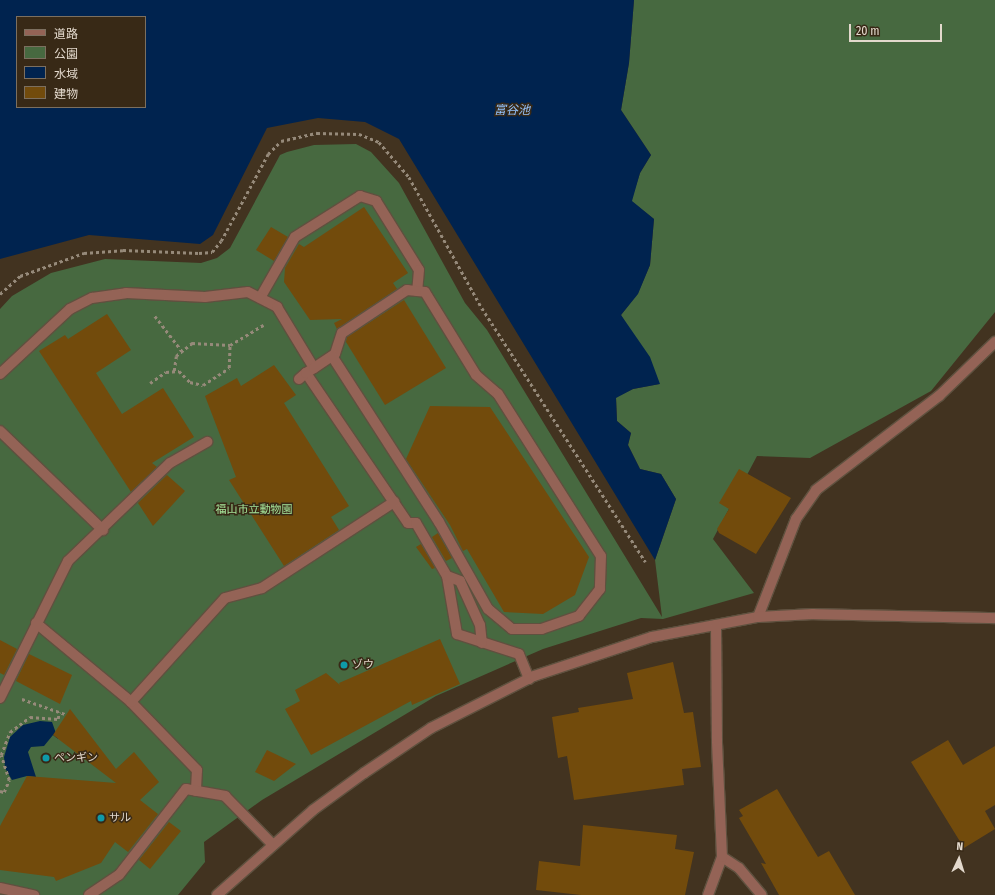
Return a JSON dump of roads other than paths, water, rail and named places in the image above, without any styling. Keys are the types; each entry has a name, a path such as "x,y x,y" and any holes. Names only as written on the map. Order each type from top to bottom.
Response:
{"street":[{"path":"260,298 295,237 360,196 376,201 418,270 417,290"},
{"path":"306,374 332,356 335,354 342,333 407,290 425,292 476,375 498,394 601,556 600,589 579,616 542,629 512,629 488,609 439,522 332,356"},
{"path":"0,374 70,309 92,298 126,292 205,298 248,292 277,307 306,374 408,523 416,523 447,576 457,634 519,654 529,679"},
{"path":"758,617 796,519 816,490 939,396 995,342"},
{"path":"0,431 103,530"},
{"path":"1,695 68,561 103,530 170,463 207,442"},
{"path":"131,702 225,598 262,588 394,502"},
{"path":"447,576 460,581 480,625 482,643"},
{"path":"217,895 272,844 313,810 431,728 529,679 652,637 758,617 829,614 995,618"},
{"path":"36,623 131,702 197,770 196,791"},
{"path":"708,895 722,857 717,741 716,625"},
{"path":"89,895 119,875 186,789 225,796 272,844"},
{"path":"722,857 739,868 762,895"},
{"path":"0,888 34,895"}],"water":[{"name":"富谷池","path":"0,0 634,0 629,63 621,110 651,155 640,173 632,201 654,219 650,265 638,294 621,315 650,357 660,384 633,389 616,398 617,421 631,433 628,445 640,469 661,474 676,499 655,560 399,139 365,122 318,118 267,128 213,235 200,244 89,235 0,259"},
{"path":"40,721 52,722 58,739 53,735 44,746 31,747 28,752 36,777 27,776 12,780 5,768 4,757 10,737 23,725"}],"place":[{"name":"ゾウ","path":"344,665"},
{"name":"ペンギン","path":"46,758"},
{"name":"サル","path":"101,818"}],"park label":[{"name":"福山市立動物園","path":"254,510"}]}
